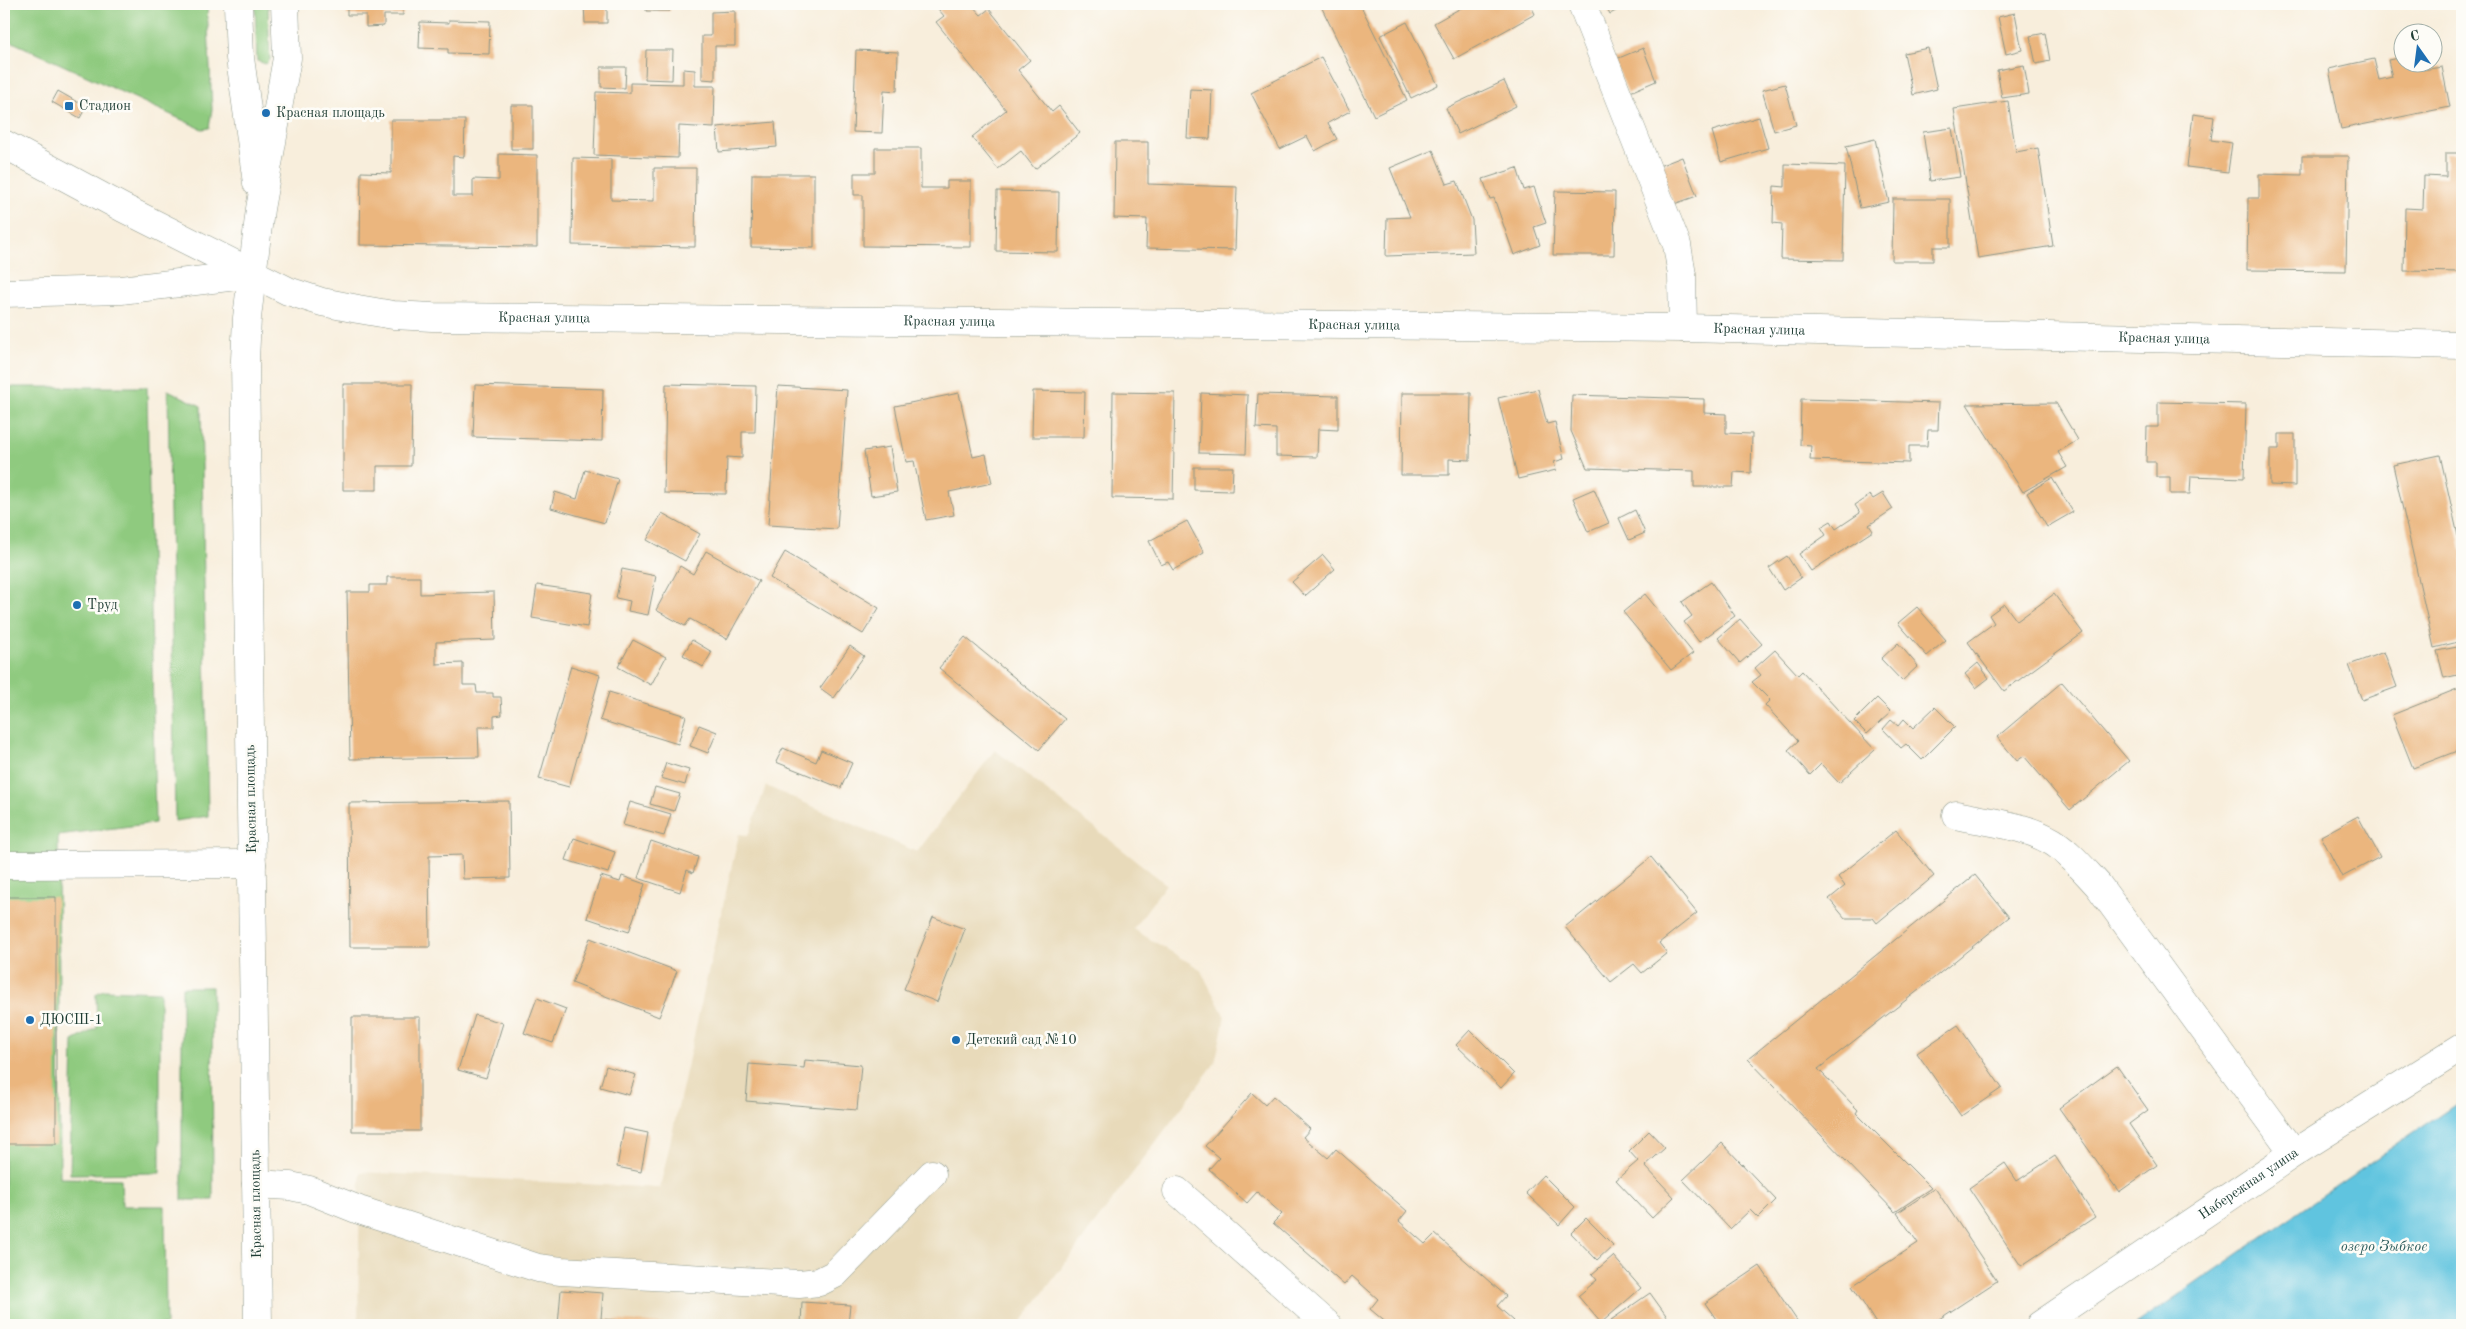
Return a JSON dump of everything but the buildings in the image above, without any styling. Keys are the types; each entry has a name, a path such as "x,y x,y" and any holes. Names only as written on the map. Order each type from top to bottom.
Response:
{"main road":[{"name":"Красная площадь","path":"238,4 240,58 260,209"},
{"name":"Красная площадь","path":"258,1325 245,360 247,318 260,209 286,58 284,4"},
{"path":"1582,4 1677,245 1682,275 1683,328"},
{"path":"4,144 253,274"},
{"path":"4,293 121,290 253,274"},
{"name":"Красная улица","path":"253,274 288,291 322,302 393,315 432,318 1683,328 2462,344"},
{"path":"1956,815 2026,830 2053,842 2075,861 2098,885 2294,1153"},
{"path":"4,866 252,864"},
{"name":"Набережная улица","path":"2040,1325 2294,1153 2462,1047"},
{"path":"256,1184 290,1186 309,1190 359,1210 538,1268 561,1271 799,1284 819,1282 835,1274 932,1174"},
{"path":"1177,1191 1328,1325"}],"shaded area":[{"name":"Детский сад №10","path":"995,750 1166,884 1133,929 1200,969 1225,1017 1215,1063 1019,1325 358,1325 360,1172 660,1188 739,834 748,836 766,786 917,852"}],"green space":[{"path":"4,4 207,4 212,109 209,128 202,129 4,38"},
{"path":"255,4 268,4 270,60 266,64 257,61"},
{"name":"Труд","path":"4,387 147,387 155,823 58,835 60,1178 121,1179 122,1206 165,1206 166,1325 4,1325"},
{"path":"168,390 201,406 208,816 175,821"},
{"path":"182,987 212,987 213,1200 182,1200"},
{"path":"103,990 160,992 160,1173 70,1174 73,1041 97,1028 96,994"}],"water":[{"name":"озеро Зыбкое","path":"2462,1099 2462,1325 2135,1325"}],"place":[{"name":"Стадион","path":"69,106"},
{"name":"Красная площадь","path":"266,113"},
{"name":"Труд","path":"77,605"},
{"name":"ДЮСШ-1","path":"30,1020"},
{"name":"Детский сад №10","path":"956,1040"}]}
